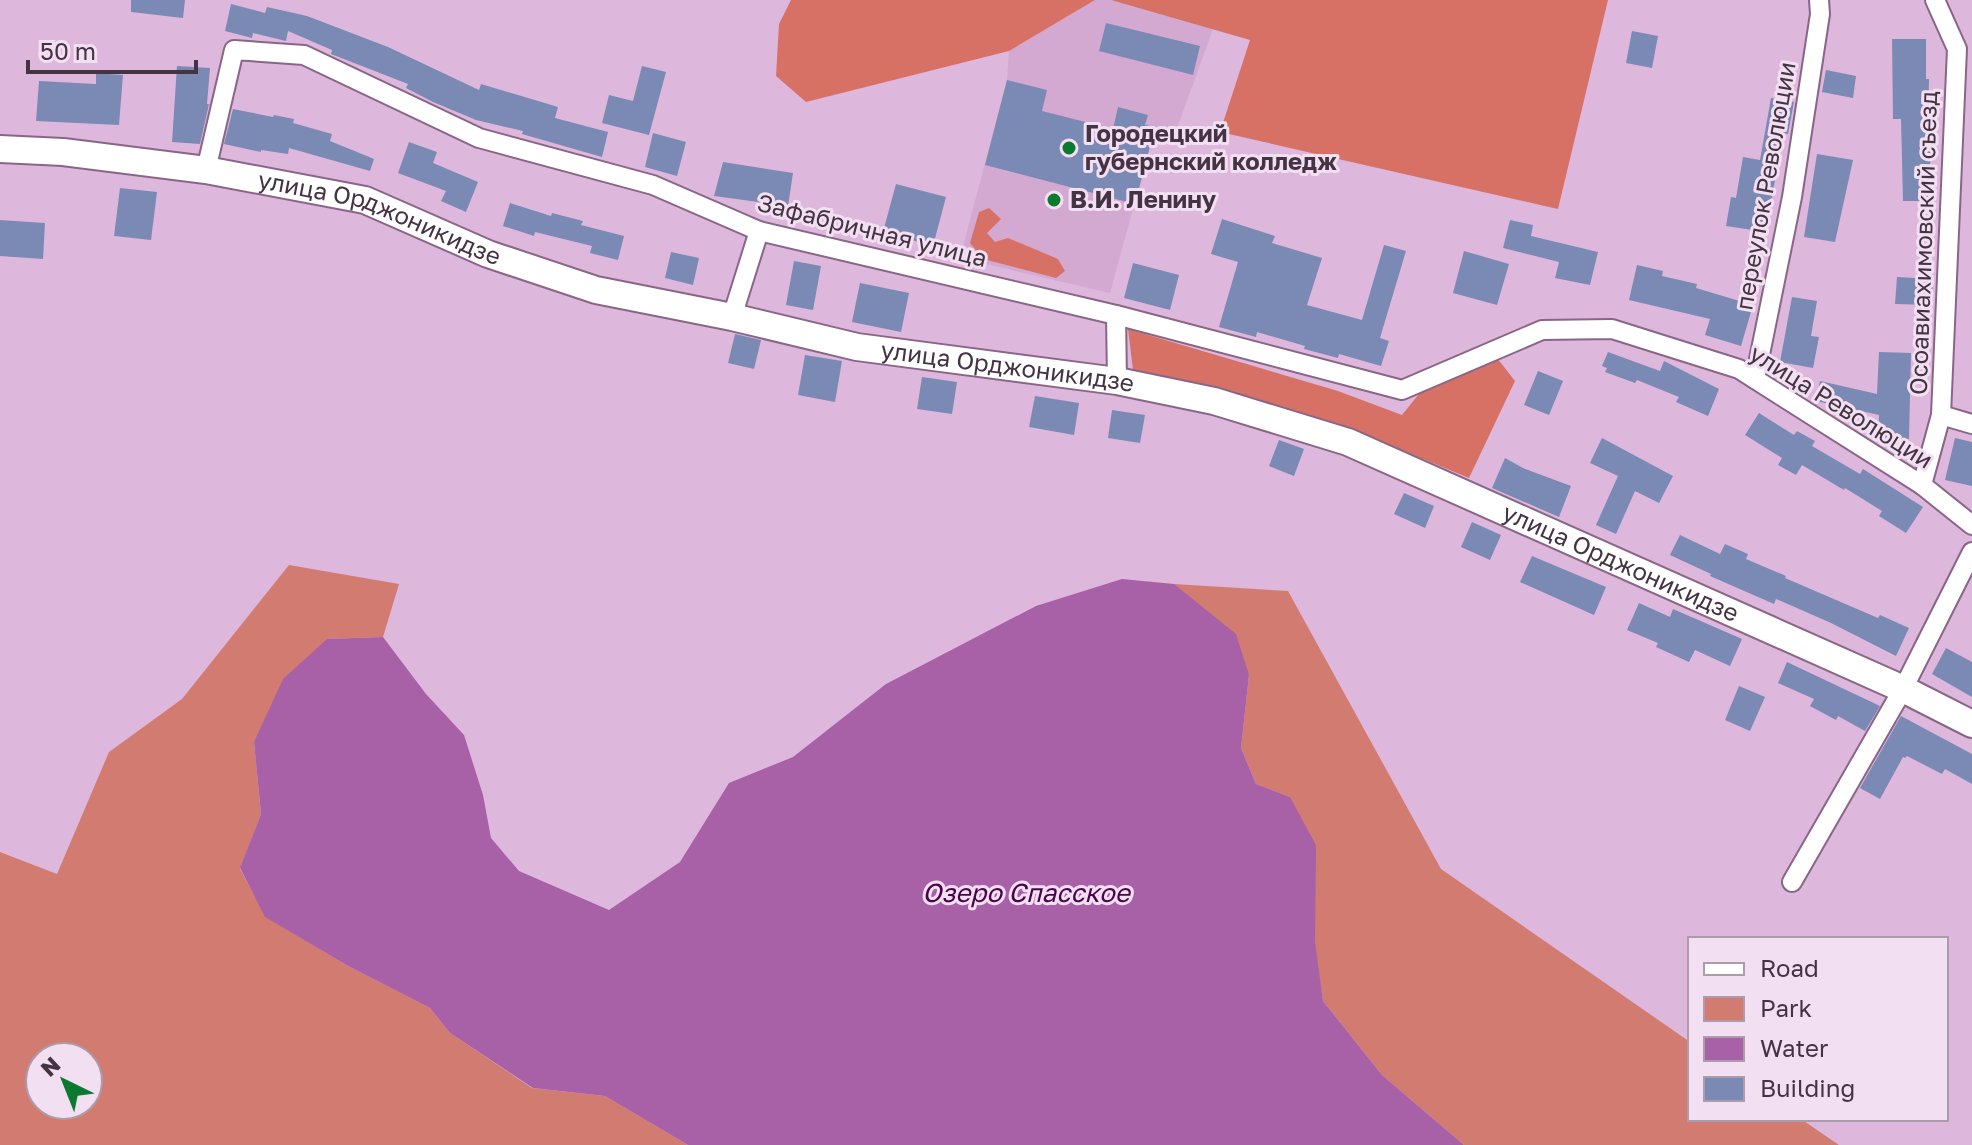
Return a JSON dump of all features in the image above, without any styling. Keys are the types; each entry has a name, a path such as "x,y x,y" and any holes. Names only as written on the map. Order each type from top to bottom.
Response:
{"street":[{"name":"переулок Революции","path":"1755,379 1792,197 1820,14 1819,0"},
{"name":"Осоавиахимовский съезд","path":"1922,485 1941,415 1957,49 1935,0"},
{"name":"Зафабричная улица","path":"206,170 234,50 304,55 479,138 653,185 759,231 1116,315 1402,390"},
{"name":"улица Орджоникидзе","path":"0,149 63,152 206,170 365,200 488,254 596,290 732,317 857,347 1117,381 1214,401 1348,442 1903,689 1972,724"},
{"path":"732,317 759,231"},
{"path":"1116,315 1117,381"},
{"name":"улица Революции","path":"1402,390 1542,330 1612,329 1739,369 1922,485 1972,525"},
{"path":"1941,415 1972,424"},
{"path":"1792,882 1903,689 1972,552"}],"shaded area":[{"path":"791,0 1095,0 1009,51 806,102 776,76 779,24"},
{"name":"Городецкий губернский колледж","path":"1095,0 1111,0 1213,29 1176,131 1155,128 1110,293 960,258 1007,80 1009,51"},
{"path":"1111,0 1608,0 1558,209 1220,132 1250,40"},
{"path":"989,208 1001,219 987,233 995,242 1008,238 1058,259 1065,271 1056,278 983,259 970,243 979,212"},
{"path":"1128,329 1338,391 1402,415 1419,394 1497,358 1515,381 1469,478 1365,435 1133,370"}],"green space":[{"path":"289,565 399,584 383,637 327,639 254,742 261,814 240,869 266,917 350,967 430,1008 450,1033 532,1088 605,1096 688,1145 0,1145 0,852 57,874 109,752 182,699"},
{"path":"1174,584 1288,591 1441,869 1688,1041 1688,1121 1804,1121 1839,1145 1464,1145 1382,1075 1323,1001 1290,797 1256,784 1241,748 1249,675"}],"water":[{"name":"Озеро Спасское","path":"1122,579 1174,584 1236,634 1249,675 1241,748 1256,784 1290,797 1316,845 1315,942 1323,1001 1382,1075 1464,1145 688,1145 605,1096 533,1088 450,1033 430,1008 350,967 265,917 240,868 261,814 254,742 283,679 327,639 383,637 426,694 464,735 483,795 491,838 519,871 609,910 680,862 729,783 793,757 886,684 1036,606"}],"building":[{"path":"131,0 185,0 183,18 131,12"},
{"path":"231,4 265,13 267,7 307,16 388,47 479,90 481,84 558,107 555,118 608,132 602,157 522,134 523,131 476,120 406,88 408,84 331,54 332,50 288,31 286,41 253,33 252,38 225,31"},
{"path":"1106,23 1200,46 1193,75 1099,51"},
{"path":"1632,31 1658,36 1652,68 1626,63"},
{"path":"1892,39 1926,39 1928,132 1932,132 1928,201 1903,201 1901,119 1893,119"},
{"path":"177,66 210,68 209,104 200,144 172,142"},
{"path":"642,66 666,72 649,135 602,123 609,95 633,101"},
{"path":"1826,70 1856,76 1853,98 1822,92"},
{"path":"96,73 123,75 119,125 36,121 39,81 96,84"},
{"path":"1007,80 1047,90 1042,111 1113,129 1118,107 1148,115 1145,125 1155,127 1135,204 985,165"},
{"path":"1771,98 1794,102 1788,134 1783,133 1766,232 1726,226 1731,197 1736,198 1743,157 1760,160"},
{"path":"233,109 294,119 293,123 332,134 330,141 374,159 370,171 289,148 288,154 224,144"},
{"path":"653,133 686,142 677,176 645,167"},
{"path":"409,142 437,152 433,163 478,182 466,212 441,201 446,191 398,173"},
{"path":"1817,154 1853,160 1835,242 1804,237"},
{"path":"723,162 793,173 788,206 714,196"},
{"path":"896,184 946,197 933,246 883,232"},
{"path":"120,188 157,192 151,240 114,236"},
{"path":"510,203 551,216 552,213 583,221 581,225 624,236 618,260 590,253 592,246 535,232 534,236 503,226"},
{"path":"1222,219 1275,236 1272,243 1322,258 1307,305 1362,320 1384,245 1406,251 1380,338 1389,341 1381,366 1339,354 1338,358 1304,349 1305,346 1257,332 1256,337 1219,327 1238,262 1211,254"},
{"path":"0,220 45,223 43,259 0,256"},
{"path":"1510,220 1533,225 1531,236 1598,252 1590,285 1555,278 1559,262 1503,248"},
{"path":"1464,251 1509,264 1497,305 1453,293"},
{"path":"671,252 699,258 693,285 665,278"},
{"path":"794,261 821,266 813,310 786,305"},
{"path":"1133,263 1179,275 1170,310 1124,298"},
{"path":"1637,265 1663,271 1662,276 1697,284 1696,288 1753,305 1741,346 1705,335 1710,319 1629,300"},
{"path":"1897,277 1933,279 1931,305 1895,304"},
{"path":"860,283 909,293 901,332 852,322"},
{"path":"1792,297 1817,301 1811,336 1819,337 1813,368 1780,362"},
{"path":"735,334 761,340 754,369 728,363"},
{"path":"1608,352 1660,371 1664,361 1719,389 1708,416 1676,402 1679,397 1637,380 1635,383 1605,372 1607,368 1602,366"},
{"path":"1879,352 1911,353 1909,439 1878,437 1879,415 1816,401 1820,381 1877,394"},
{"path":"805,355 842,361 835,402 798,395"},
{"path":"1538,371 1563,381 1549,415 1524,405"},
{"path":"922,377 957,382 952,414 917,409"},
{"path":"1035,396 1079,403 1074,435 1029,427"},
{"path":"1112,410 1145,415 1140,443 1108,438"},
{"path":"1759,413 1794,435 1797,431 1815,441 1812,446 1860,474 1863,469 1923,507 1906,533 1879,516 1882,511 1802,465 1796,475 1778,465 1782,458 1745,435"},
{"path":"1602,438 1673,476 1659,503 1635,491 1616,534 1596,525 1618,476 1590,463"},
{"path":"1955,438 1972,442 1972,486 1945,480"},
{"path":"1279,440 1304,449 1294,476 1269,466"},
{"path":"1505,458 1571,486 1559,517 1492,488"},
{"path":"1404,493 1434,506 1425,528 1394,514"},
{"path":"1472,522 1501,535 1490,560 1461,547"},
{"path":"1680,535 1720,554 1725,544 1748,554 1746,559 1785,578 1909,628 1896,656 1831,623 1776,599 1774,604 1670,555"},
{"path":"1532,556 1606,587 1594,615 1520,582"},
{"path":"1639,603 1670,617 1673,609 1742,639 1730,666 1695,650 1689,662 1656,647 1658,643 1627,630"},
{"path":"1946,648 1972,662 1972,697 1932,674"},
{"path":"1787,662 1880,706 1865,731 1838,716 1836,720 1810,706 1814,699 1778,683"},
{"path":"1739,686 1765,697 1750,731 1725,720"},
{"path":"1901,716 1972,754 1972,784 1945,769 1942,774 1907,756 1903,757 1880,799 1860,788"}],"place":[{"name":"Городецкий губернский колледж","path":"1069,148"},
{"name":"В.И. Ленину","path":"1054,200"}]}
